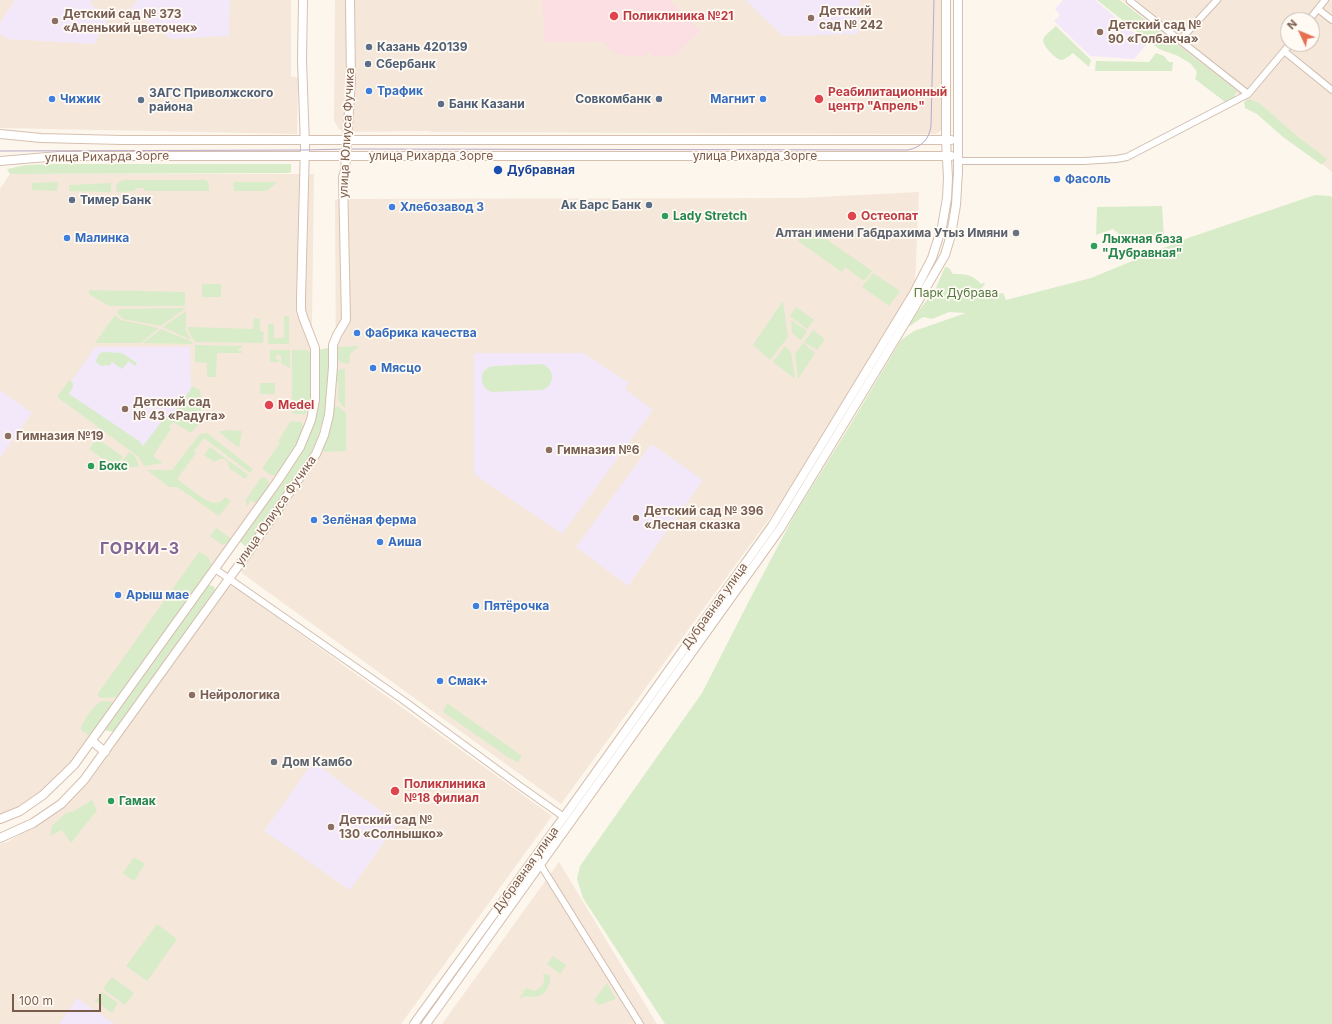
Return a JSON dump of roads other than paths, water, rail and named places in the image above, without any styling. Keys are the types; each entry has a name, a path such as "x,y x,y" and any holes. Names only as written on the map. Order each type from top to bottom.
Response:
{"street":[{"name":"улица Юлиуса Фучика","path":"0,819 20,811 50,790 74,765 277,482 300,447 311,420 315,400 315,348 303,317 300,298 305,157 302,60 303,0"},
{"name":"улица Юлиуса Фучика","path":"0,838 33,823 64,801 84,780 106,752 316,454 324,435 329,415 333,367 333,345 346,320 343,177 345,171 351,80 350,0"},
{"name":"Дубравная улица","path":"426,1024 540,864 568,819 772,526 914,293 932,258 942,227 947,198 946,0"},
{"name":"Дубравная улица","path":"414,1024 500,906 568,819 780,529 945,255 951,235 956,205 958,159 958,0"},
{"path":"1180,40 1217,0"},
{"path":"1316,12 1325,0"},
{"path":"1131,1 1248,94"},
{"path":"1318,9 1332,20"},
{"path":"958,159 1084,161 1127,157 1248,94 1283,52"},
{"path":"1285,52 1332,90"},
{"name":"улица Рихарда Зорге","path":"0,134 41,138 122,140 958,140"},
{"name":"улица Рихарда Зорге","path":"0,161 59,156 947,156 958,159"},
{"path":"215,568 403,700 520,786 568,819"},
{"path":"92,741 106,752"},
{"path":"540,864 640,1024"},
{"path":"500,906 507,911"}],"tram line":[{"path":"0,151 346,149 908,150 917,147 924,142 931,126 934,0"}],"place":[{"name":"Поликлиника №21","path":"614,16"},
{"name":"Детский сад № 242","path":"811,18"},
{"name":"Детский сад № 373 «Аленький цветочек»","path":"55,21"},
{"name":"Детский сад № 90 «Голбакча»","path":"1100,32"},
{"name":"Казань 420139","path":"369,47"},
{"name":"Сбербанк","path":"368,64"},
{"name":"Трафик","path":"369,91"},
{"name":"Чижик","path":"52,99"},
{"name":"Совкомбанк","path":"659,99"},
{"name":"Магнит","path":"763,99"},
{"name":"Реабилитационный центр \"Апрель\"","path":"819,99"},
{"name":"ЗАГС Приволжского района","path":"141,100"},
{"name":"Банк Казани","path":"441,104"},
{"name":"Дубравная","path":"498,170"},
{"name":"Фасоль","path":"1057,179"},
{"name":"Тимер Банк","path":"72,200"},
{"name":"Ак Барс Банк","path":"649,205"},
{"name":"Хлебозавод 3","path":"392,207"},
{"name":"Lady Stretch","path":"665,216"},
{"name":"Остеопат","path":"852,216"},
{"name":"Алтан имени Габдрахима Утыз Имяни","path":"1016,233"},
{"name":"Малинка","path":"67,238"},
{"name":"Лыжная база \"Дубравная\"","path":"1094,246"},
{"name":"Фабрика качества","path":"357,333"},
{"name":"Мясцо","path":"373,368"},
{"name":"Medel","path":"269,405"},
{"name":"Детский сад № 43 «Радуга»","path":"125,409"},
{"name":"Гимназия №19","path":"8,436"},
{"name":"Гимназия №6","path":"549,450"},
{"name":"Бокс","path":"91,466"},
{"name":"Детский сад № 396 «Лесная сказка","path":"636,518"},
{"name":"Зелёная ферма","path":"314,520"},
{"name":"Аиша","path":"380,542"},
{"name":"Арыш мае","path":"118,595"},
{"name":"Пятёрочка","path":"476,606"},
{"name":"Смак+","path":"440,681"},
{"name":"Нейрологика","path":"192,695"},
{"name":"Дом Камбо","path":"274,762"},
{"name":"Поликлиника №18 филиал","path":"395,791"},
{"name":"Гамак","path":"111,801"},
{"name":"Детский сад № 130 «Солнышко»","path":"331,827"}],"district":[{"name":"ГОРКИ-3","path":"140,549"}],"park label":[{"name":"Парк Дубрава","path":"956,293"}]}
